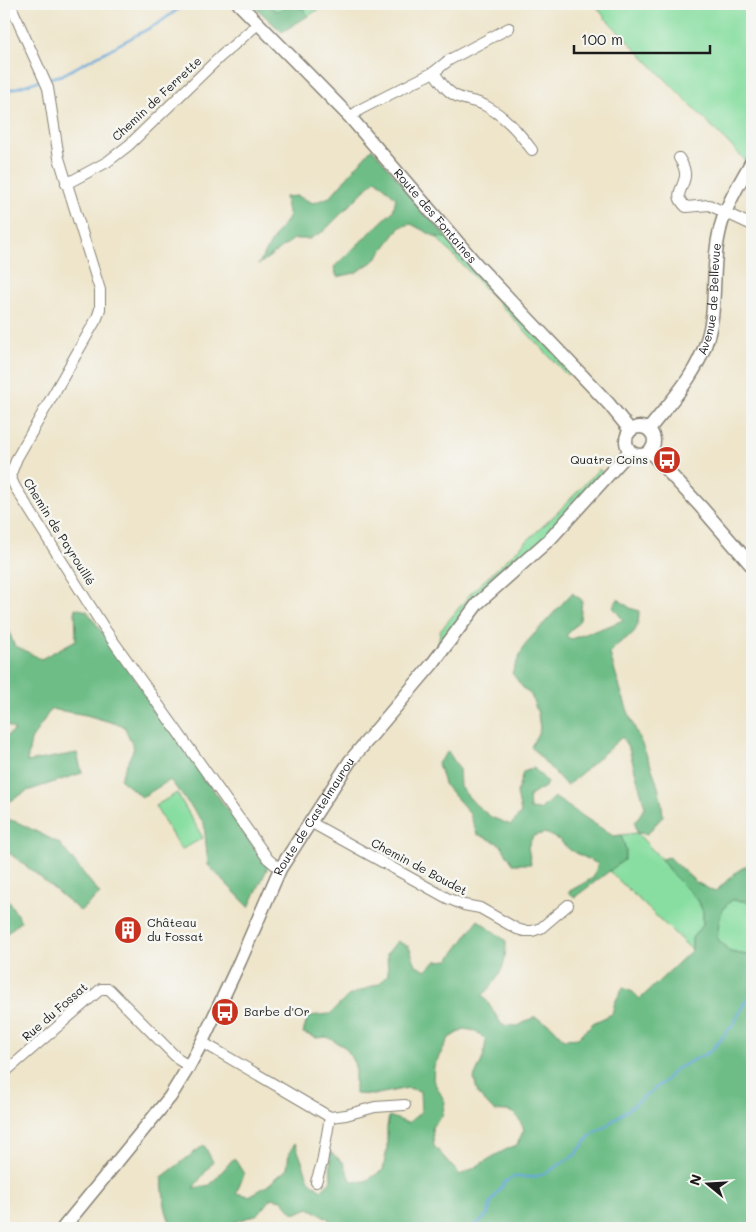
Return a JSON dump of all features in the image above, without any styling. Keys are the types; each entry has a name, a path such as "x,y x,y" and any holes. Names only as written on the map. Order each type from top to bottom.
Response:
{"street":[{"name":"Chemin de Payrouillé","path":"10,4 48,88 59,158 100,290 100,309 97,318 17,458 7,479 15,487 106,631 268,859 280,869"},
{"name":"Route des Fontaines","path":"239,4 350,117 477,265 609,404 630,430"},
{"name":"Chemin de Ferrette","path":"66,184 107,162 130,145 220,57 259,24"},
{"path":"350,117 434,72 449,60 509,28"},
{"path":"434,72 450,93 495,111 518,131 532,150"},
{"path":"679,158 684,167 685,177 679,194 680,201 686,207 709,205 752,225"},
{"name":"Avenue de Bellevue","path":"648,429 677,396 689,379 707,342 714,308 719,233 734,192 752,161"},
{"path":"639,426 648,429 654,438 649,452 640,455 630,451 625,443 630,430 639,426"},
{"name":"Route de Castelmaurou","path":"63,1228 170,1097 202,1042 280,869 350,761 433,663 478,603 551,538 630,451"},
{"path":"649,452 701,507 752,566"},
{"name":"Chemin de Boudet","path":"310,822 447,898 464,906 480,908 516,929 532,931 541,928 568,905"},
{"name":"Rue du Fossat","path":"4,1073 101,990 109,989 179,1060 189,1066"},
{"path":"202,1042 330,1118 375,1106 405,1105"},
{"path":"316,1182 322,1163 330,1118"}],"green space":[{"path":"252,4 266,4 276,11 294,6 304,9 308,16 282,32"},
{"path":"266,4 327,4 308,16 304,9 294,6 276,11"},
{"path":"595,4 752,4 752,149 746,161 605,18"},
{"path":"372,148 447,238 436,237 411,224 400,227 375,260 355,273 337,277 334,267 393,211 396,198 376,179 324,231 309,239 294,239 258,265 289,217 285,197 297,196 313,203 330,197"},
{"path":"436,237 447,238 571,371 567,375"},
{"path":"599,469 603,473 558,524 438,649 440,631 472,592 558,512"},
{"path":"572,593 582,600 580,620 566,636 571,639 623,620 613,607 618,599 630,608 639,611 638,621 633,633 615,647 610,654 626,706 654,774 661,802 663,816 647,834 637,833 635,822 645,807 629,749 622,737 567,786 531,747 540,729 538,714 531,695 512,673 525,644"},
{"path":"75,608 87,611 268,867 249,907 208,865 204,823 170,780 142,797 120,779 134,748 124,726 86,715 51,709 31,740 27,762 77,753 82,773 27,791 4,805 4,738 15,730 4,723 4,618 14,645 41,659 76,640"},
{"path":"448,751 459,769 460,787 475,804 491,817 511,825 521,813 517,793 523,772 534,768 547,782 545,787 529,796 530,809 540,810 554,797 613,836 621,835 626,850 624,860 575,897 568,892 593,878 598,864 570,850 559,840 545,833 533,836 528,847 531,864 513,864 500,844 477,834 469,812 444,784 438,763"},
{"path":"177,793 203,838 181,850 155,806"},
{"path":"4,818 17,822 59,843 100,894 80,911 9,853 4,854"},
{"path":"637,833 672,874 698,900 703,912 703,924 692,938 692,950 609,871 624,859 626,850 621,835"},
{"path":"669,857 696,882 715,892 736,872 752,862 752,908 745,901 732,900 724,908 720,917 717,938 730,952 752,956 752,1228 331,1228 329,1219 309,1208 294,1214 282,1200 271,1198 258,1214 227,1225 225,1228 180,1229 169,1220 165,1206 162,1177 204,1145 213,1162 193,1188 210,1185 234,1158 244,1174 236,1193 249,1196 267,1186 287,1169 289,1153 295,1143 309,1180 321,1190 331,1180 330,1152 343,1162 352,1182 366,1181 383,1170 387,1149 389,1116 408,1123 421,1112 420,1091 408,1088 373,1095 355,1094 355,1065 346,1048 327,1037 317,1038 303,1033 308,1016 330,1014 348,996 380,983 388,974 387,954 397,941 409,947 416,965 426,970 436,961 449,960 478,920 506,941 505,958 501,971 494,983 483,995 502,1025 518,1026 534,1017 551,1025 564,1039 578,1038 593,1023 612,1014 615,1002 623,988 633,992 640,999 692,950 692,938 703,924 703,912 698,900 672,874 661,859","holes":["464,1029 476,1031 486,1041 483,1058 474,1078 478,1094 494,1111 513,1113 524,1129 517,1145 502,1151 460,1175 434,1146 432,1127 442,1116 445,1102 433,1080 434,1066 449,1038"]},
{"path":"4,897 8,900 21,921 4,936"},
{"path":"732,900 745,901 752,908 752,956 730,952 717,938 722,912"}],"waterway":[{"path":"46,79 62,75 159,23 185,4"},
{"path":"4,92 41,80"},
{"path":"469,1228 480,1222 488,1214 491,1202 505,1182 513,1177 534,1177 546,1173 575,1155 591,1135 605,1127 666,1080 674,1070 711,1051 735,1022 752,993"}],"place":[{"name":"Quatre Coins","path":"667,460"},
{"name":"Château du Fossat","path":"128,930"},
{"name":"Barbe d'Or","path":"225,1012"}]}
